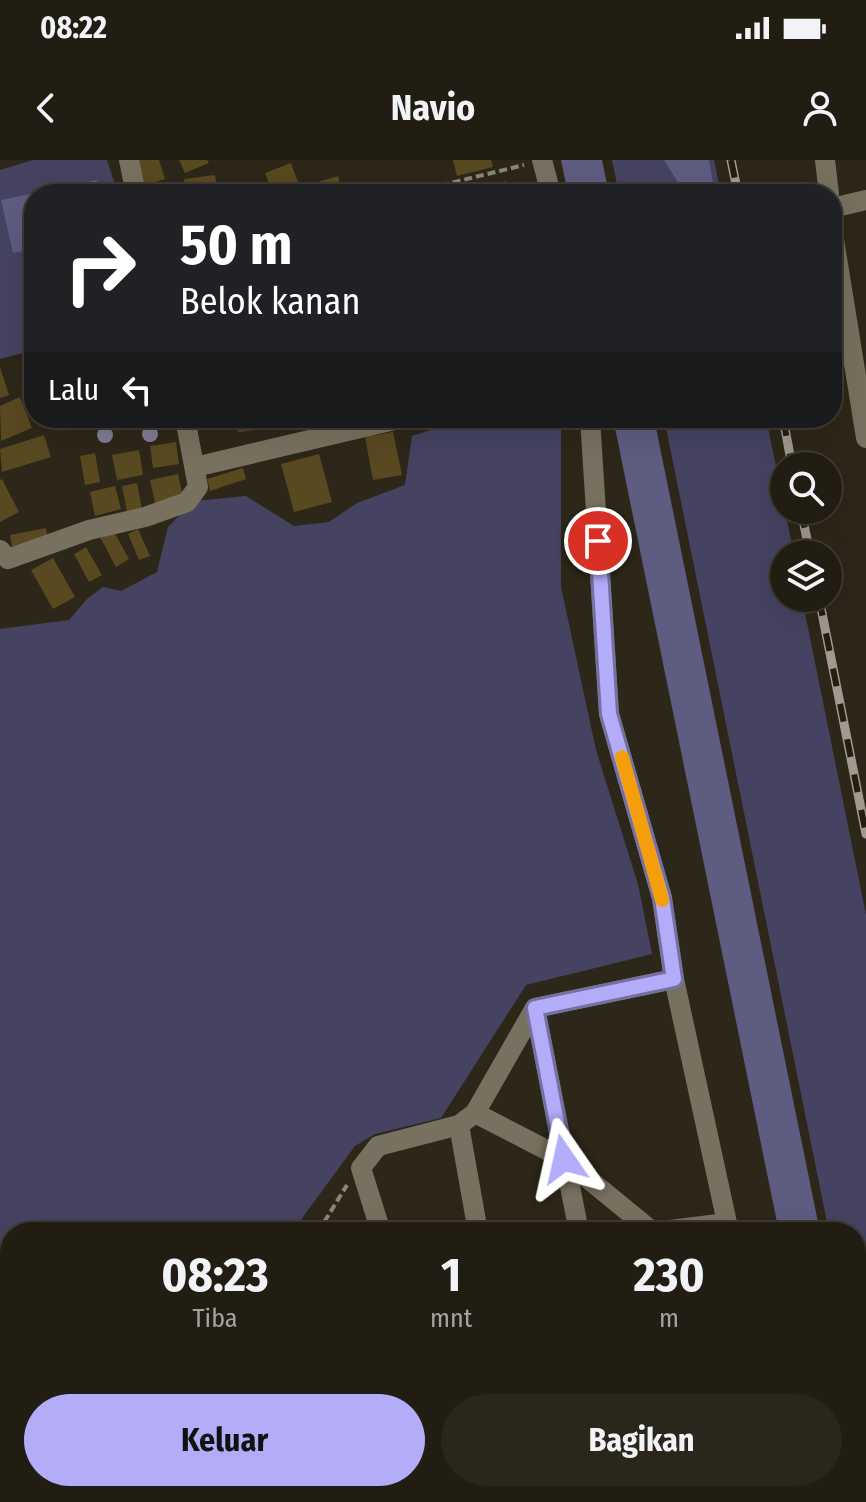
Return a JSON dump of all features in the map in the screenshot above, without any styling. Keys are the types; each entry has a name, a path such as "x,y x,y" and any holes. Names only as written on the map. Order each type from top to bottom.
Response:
{"street":[{"path":"129,160 134,184"},
{"path":"542,160 548,184"},
{"path":"825,160 828,184"},
{"path":"842,206 866,200"},
{"path":"842,289 866,438"},
{"path":"0,550 8,559 89,530 145,517 187,502 198,487 187,428"},
{"path":"195,467 361,428"},
{"path":"591,428 605,689 662,898 674,979 727,1222"},
{"path":"477,1222 467,1119 535,1008 674,979"},
{"path":"535,1008 577,1222"},
{"path":"378,1222 361,1168 378,1146 467,1119 564,1159 642,1222"}],"path":[{"path":"446,184 542,160"},
{"path":"323,1222 329,1209 361,1168"}],"shaded area":[{"path":"33,160 107,160 115,184 24,184 24,353 0,359 0,170"},
{"path":"561,160 602,160 607,184 566,184"},
{"path":"612,160 714,160 719,184 617,184"},
{"path":"664,160 709,160 713,184 679,184"},
{"path":"97,180 98,184 78,184"},
{"path":"24,195 24,251 13,253 1,200"},
{"path":"437,428 561,428 561,587 596,750 638,884 652,954 526,985 441,1118 375,1134 355,1146 299,1222 0,1222 0,629 69,620 87,599 103,587 121,591 157,572 168,527 194,501 246,496 294,526 329,522 357,503 405,485 412,436"},
{"path":"615,428 656,428 818,1222 777,1222"},
{"path":"666,428 768,428 773,452 770,452 770,524 788,524 791,540 770,540 770,612 805,612 866,915 866,1222 827,1222"}],"building":[{"path":"135,160 159,160 165,179 142,184"},
{"path":"179,160 207,160 209,163 185,173"},
{"path":"453,160 491,160 493,167 457,176"},
{"path":"291,163 299,184 269,184 265,173"},
{"path":"215,175 216,184 185,184 184,179"},
{"path":"338,176 340,184 319,184"},
{"path":"0,367 9,395 0,398"},
{"path":"20,397 24,407 24,428 32,428 1,441 0,406"},
{"path":"237,428 272,428 238,432"},
{"path":"393,432 402,475 373,480 365,437"},
{"path":"44,435 51,457 2,472 0,449"},
{"path":"176,442 179,464 153,468 150,446"},
{"path":"139,450 143,475 117,480 112,455"},
{"path":"95,453 100,482 85,485 80,456"},
{"path":"319,454 332,502 294,512 281,464"},
{"path":"243,468 246,479 210,491 207,479"},
{"path":"178,474 183,497 155,503 150,480"},
{"path":"0,480 19,512 0,522"},
{"path":"137,483 142,509 127,512 122,486"},
{"path":"115,486 121,509 95,516 90,492"},
{"path":"46,528 48,540 12,547 10,535"},
{"path":"138,529 150,556 139,560 128,534"},
{"path":"113,530 129,559 116,567 100,537"},
{"path":"86,547 102,575 89,582 74,554"},
{"path":"53,558 75,597 53,609 31,570"}],"railway":[{"path":"731,160 736,184"},
{"path":"785,428 789,452"},
{"path":"804,524 807,540"},
{"path":"822,612 866,834"}],"slow traffic":[{"path":"622,757 662,900"}],"route":[{"path":"564,1159 535,1008 674,979 662,898 609,714 605,689 598,541"}]}
